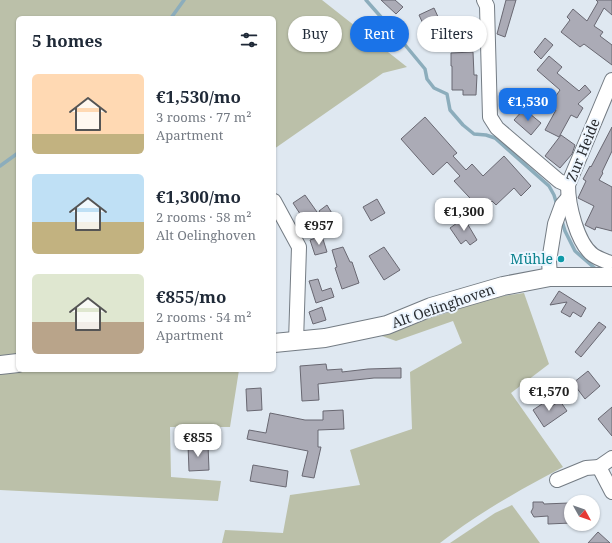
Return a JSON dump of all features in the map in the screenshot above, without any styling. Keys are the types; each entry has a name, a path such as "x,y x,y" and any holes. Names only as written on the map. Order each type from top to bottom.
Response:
{"main road":[{"name":"Alt Oelinghoven","path":"276,343 325,338 387,324 431,307 503,286 550,277 588,276 610,269"},
{"path":"0,365 16,363"}],"street":[{"path":"484,0 487,6 490,118 497,128 560,181 566,196"},
{"name":"Zur Heide","path":"550,277 549,261 555,224 612,80"},
{"name":"Zur Heide","path":"566,196 582,242 593,255 610,269"},
{"path":"276,205 299,247 296,342"},
{"path":"557,480 586,468 599,467 612,458"},
{"path":"599,467 612,492"}],"green space":[{"path":"0,0 322,0 350,22 350,52 388,52 407,67 383,73 276,148 276,16 16,16 16,356 0,358"},
{"path":"524,293 549,364 511,393 563,467 484,512 440,543 222,543 225,530 283,533 290,495 360,485 350,450 412,429 410,372 462,343 453,321 396,341 379,335 495,297"},
{"path":"0,370 16,370 16,372 239,372 230,427 170,427 171,477 221,481 218,501 0,490"},
{"path":"512,505 540,543 450,543 495,513"}],"building":[{"path":"381,0 395,0 403,7 396,14"},
{"path":"506,0 516,0 505,37 497,34"},
{"path":"596,0 612,0 612,15 604,8 594,26 603,32 600,36 612,45 612,65 584,44 580,47 561,32 570,20 567,17 573,9 587,21 598,2"},
{"path":"434,8 438,16 419,16"},
{"path":"545,38 553,45 541,59 534,52"},
{"path":"473,52 474,75 477,75 476,95 463,95 463,90 452,90 451,53"},
{"path":"549,56 562,67 557,73 579,91 585,85 591,92 578,104 583,108 577,118 571,115 559,137 545,130 556,110 549,106 560,90 537,70"},
{"path":"524,109 541,123 531,135 514,120"},
{"path":"425,117 457,153 453,156 466,170 472,164 483,176 504,156 531,186 521,196 514,188 496,205 492,201 482,211 454,181 460,176 447,162 433,175 401,139"},
{"path":"612,127 612,151 599,180 612,187 612,231 596,227 595,230 585,225 594,206 578,198 586,181 583,179"},
{"path":"561,135 575,145 572,154 560,168 545,156"},
{"path":"305,195 317,212 304,220 293,203"},
{"path":"377,199 385,213 371,221 363,207"},
{"path":"327,205 336,220 327,223 319,211"},
{"path":"464,218 477,240 470,245 466,240 461,244 450,228"},
{"path":"322,236 327,252 315,255 310,240"},
{"path":"343,247 350,262 352,262 359,283 342,289 335,268 337,267 332,250"},
{"path":"384,247 400,270 384,280 369,256"},
{"path":"318,279 322,291 331,288 334,297 316,303 309,281"},
{"path":"559,291 586,308 581,317 573,312 570,317 561,312 567,302 550,305"},
{"path":"322,307 326,320 313,324 309,312"},
{"path":"599,322 606,327 581,357 575,352"},
{"path":"326,364 327,370 342,369 342,372 368,369 401,368 401,378 374,378 318,384 319,400 302,401 300,366"},
{"path":"588,371 600,386 585,399 573,383"},
{"path":"261,388 262,410 247,411 246,389"},
{"path":"548,400 552,406 560,401 567,411 544,427 533,410"},
{"path":"612,407 612,436 598,419"},
{"path":"343,410 344,429 318,430 318,447 321,447 314,478 302,476 308,451 247,439 249,430 266,433 270,413 305,420 323,420 323,411"},
{"path":"188,445 208,445 209,470 189,471"},
{"path":"253,465 288,471 286,487 250,481"},
{"path":"533,502 543,502 544,504 564,503 564,523 548,524 548,516 534,517 531,512"},
{"path":"598,532 610,543 588,543"}],"waterway":[{"path":"172,16 184,0"},
{"path":"366,0 425,69 427,79 434,88 447,94 450,110 463,125 474,134 486,135 495,138 549,186 557,205"},
{"path":"0,166 16,154"},
{"path":"562,221 565,231 575,251 598,271"}],"place":[{"name":"Mühle","path":"561,259"}]}
